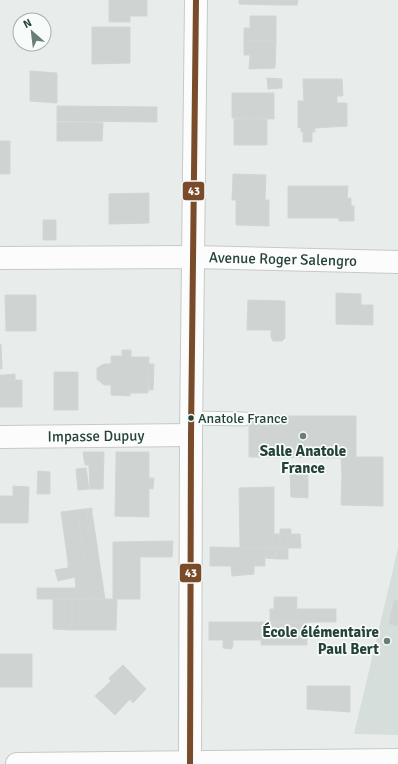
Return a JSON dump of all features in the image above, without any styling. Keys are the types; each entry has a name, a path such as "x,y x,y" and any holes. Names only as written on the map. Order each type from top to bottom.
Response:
{"street":[{"path":"190,763 191,426 196,0"},
{"name":"Avenue Roger Salengro","path":"0,258 194,257 398,262"},
{"name":"Impasse Dupuy","path":"0,437 191,426"},
{"path":"18,764 398,760"}],"lane":[{"path":"191,426 244,419"}],"shaded area":[{"name":"École élémentaire Paul Bert","path":"398,548 398,735 354,734"}],"building":[{"path":"109,0 147,0 147,16 130,16 130,22 109,22"},
{"path":"239,0 278,0 278,5 239,4"},
{"path":"278,0 298,0 297,5 278,5"},
{"path":"250,16 276,16 276,41 244,41 244,28 250,28"},
{"path":"92,27 130,27 130,63 92,64"},
{"path":"244,41 276,41 275,68 249,69 250,55 244,55"},
{"path":"30,71 57,73 57,103 30,101"},
{"path":"267,78 282,79 282,88 268,89"},
{"path":"303,79 342,79 343,96 337,96 337,103 347,103 347,126 315,128 315,132 301,132 301,127 298,128 298,101 304,101"},
{"path":"232,93 274,93 274,119 232,118"},
{"path":"57,106 157,107 157,122 57,121"},
{"path":"234,119 267,119 267,145 234,145"},
{"path":"57,122 103,123 102,141 57,141"},
{"path":"303,131 312,132 312,142 303,142"},
{"path":"0,141 10,141 10,174 0,174"},
{"path":"233,174 266,175 265,200 232,200"},
{"path":"288,186 348,186 347,198 351,198 351,206 354,206 354,221 339,221 339,218 288,218"},
{"path":"149,193 149,223 109,224 109,194"},
{"path":"236,200 269,200 269,226 236,225"},
{"path":"43,220 56,220 56,240 43,240"},
{"path":"336,293 361,294 361,305 373,305 373,325 336,324"},
{"path":"5,295 36,295 36,331 6,331"},
{"path":"248,300 285,301 285,338 282,341 273,341 271,337 271,330 247,330"},
{"path":"1,344 2,369 0,369"},
{"path":"122,350 131,350 131,357 149,357 148,393 130,393 130,396 111,395 111,385 104,385 97,379 97,368 104,364 111,364 111,356 122,356"},
{"path":"149,364 154,364 153,390 149,390"},
{"path":"54,372 78,372 78,410 54,410"},
{"path":"15,374 15,380 5,380 4,375"},
{"path":"0,375 4,375 5,380 22,380 22,407 0,407"},
{"name":"Salle Anatole France","path":"249,416 356,416 356,457 383,457 383,474 342,475 341,458 249,457"},
{"path":"83,452 104,452 103,489 90,489 89,465 85,465"},
{"path":"116,452 119,452 119,461 116,461"},
{"path":"119,452 149,452 149,478 154,478 153,489 149,488 149,517 115,516 116,461 119,461"},
{"path":"86,468 89,489 78,490 76,469"},
{"path":"38,471 50,472 50,494 37,494"},
{"path":"290,474 308,474 308,498 291,497"},
{"path":"383,474 383,506 341,505 342,475"},
{"path":"13,486 29,487 28,523 0,523 0,496 13,496"},
{"path":"274,487 274,534 280,534 280,548 240,548 239,488"},
{"path":"92,508 92,514 87,515 87,520 79,521 77,510"},
{"path":"77,510 84,559 68,562 61,512"},
{"path":"92,514 105,599 90,599 79,521 87,520 87,515"},
{"path":"280,529 291,529 291,534 300,534 301,548 280,548"},
{"path":"173,541 172,557 140,557 140,599 113,599 113,542"},
{"path":"210,547 265,548 265,566 254,566 254,574 232,576 231,566 210,566"},
{"path":"265,548 276,548 276,559 266,558"},
{"path":"276,548 288,548 288,559 276,559"},
{"path":"84,559 90,599 37,599 37,588 76,588 75,577 58,581 55,570 68,568 68,562"},
{"path":"274,597 297,597 296,622 270,622 270,609 274,609"},
{"path":"53,599 72,599 72,630 53,629"},
{"path":"72,599 117,599 116,630 72,630"},
{"path":"394,600 398,601 398,626 389,624"},
{"path":"296,609 336,609 336,622 296,622"},
{"path":"209,622 262,622 261,640 209,640"},
{"path":"262,622 307,622 307,645 261,645"},
{"path":"223,640 233,640 233,646 231,649 223,648"},
{"path":"0,654 32,654 32,687 0,687"},
{"path":"123,665 146,689 133,703 130,699 115,715 95,696 111,681 109,678"},
{"path":"307,686 350,686 350,712 307,709"}],"transit line":[{"name":"43","path":"190,764 191,435 196,0"}],"place":[{"name":"Anatole France","path":"191,418"},
{"name":"Salle Anatole France","path":"303,436"},
{"name":"École élémentaire Paul Bert","path":"387,641"}]}
